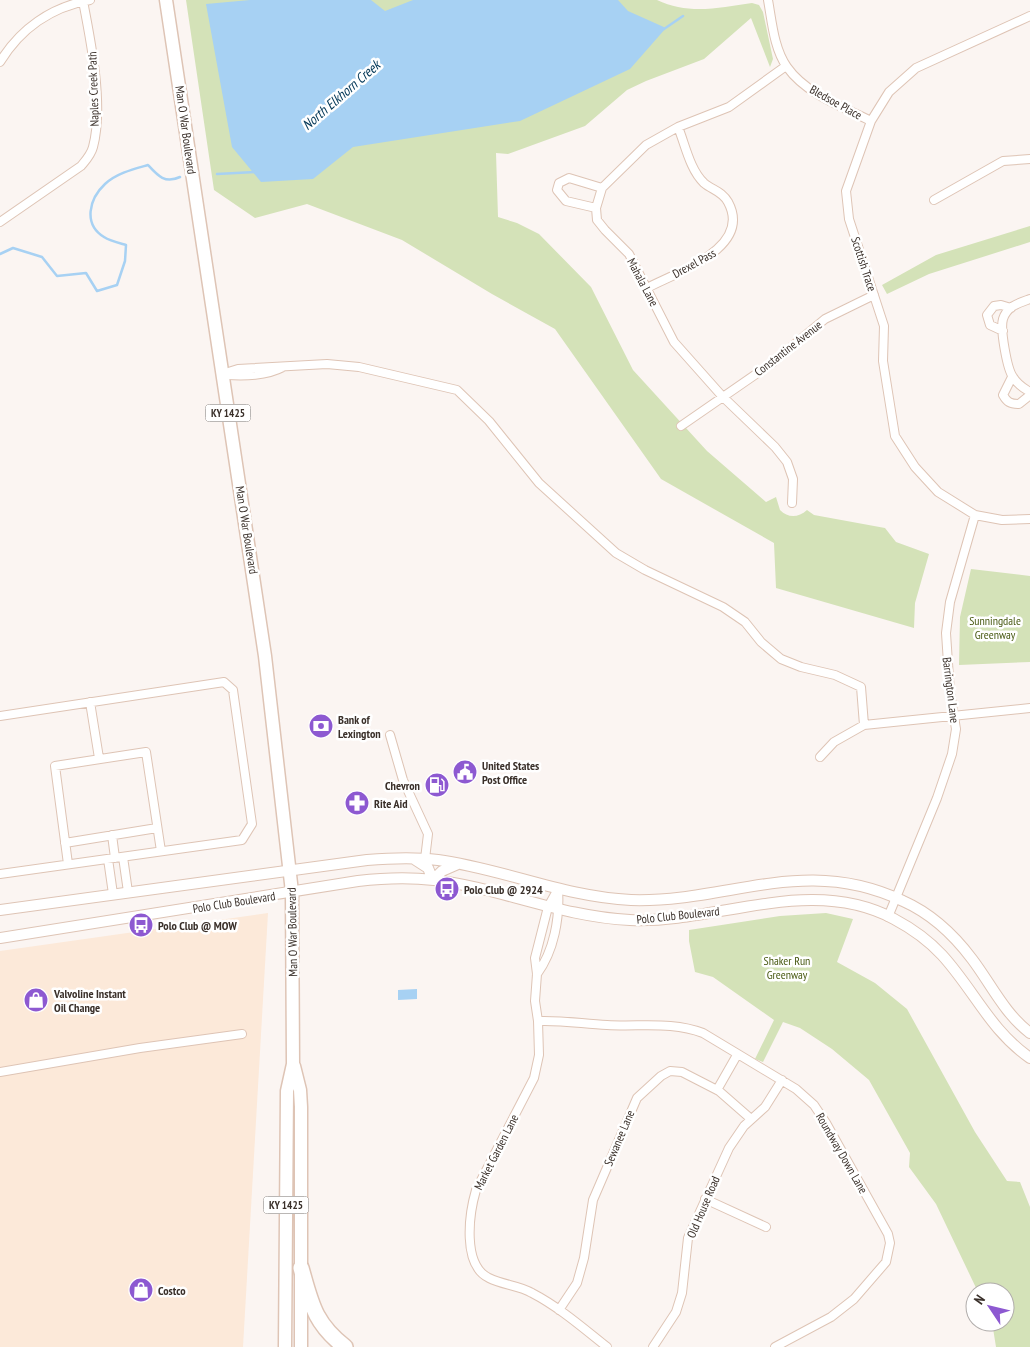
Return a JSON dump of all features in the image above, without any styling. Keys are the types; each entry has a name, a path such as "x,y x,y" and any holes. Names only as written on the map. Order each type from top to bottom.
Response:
{"highway":[{"path":"302,1268 307,1294 320,1325 345,1347"}],"main road":[{"name":"Man O War Boulevard","path":"166,0 264,646 292,892 293,1064 287,1091 286,1347"},
{"name":"Man O War Boulevard","path":"293,1064 300,1090 301,1107 301,1347"}],"street":[{"name":"Bledsoe Place","path":"768,0 775,40 786,66 797,79 817,94 871,122"},
{"path":"0,62 13,43 36,22 49,14 86,1"},
{"name":"Naples Creek Path","path":"0,222 81,166 89,157 93,146 96,106 93,57 86,1"},
{"name":"Scottish Trace","path":"1030,16 916,68 889,92 871,122 846,191 849,219 884,326 883,360 895,436 915,467 938,492 975,515 1002,520 1030,519"},
{"path":"602,188 569,178 559,183 557,190 560,197 566,201 596,208 602,188 646,145 678,127 730,107 786,66"},
{"name":"Drexel Pass","path":"647,288 709,256 724,245 732,226 731,210 727,201 719,190 704,183 695,170 678,127"},
{"path":"934,200 1002,161 1030,159"},
{"name":"Mahala Lane","path":"596,208 598,220 629,254 674,342 722,396 775,447 787,462 793,479 792,503"},
{"name":"Constantine Avenue","path":"681,426 772,363 825,319 874,295"},
{"path":"1012,376 1003,394 1011,404 1019,404 1030,393 1021,388 1012,376 1003,331 1003,319 1013,304 1030,299"},
{"path":"1003,331 990,325 986,315 994,306 1001,305 1011,308"},
{"path":"222,374 238,369 327,364 359,367 457,390 489,421 544,488 616,553 645,570 724,607 745,622 761,642 781,659 802,667 836,675 862,687 864,725"},
{"name":"Barrington Lane","path":"888,916 947,771 956,739 955,716 949,684 946,634 950,602 975,515"},
{"path":"0,716 224,682 233,690 252,824 242,840 0,874"},
{"path":"90,702 98,758"},
{"path":"820,757 834,742 864,725 1030,708"},
{"path":"390,735 403,780 428,834 426,859"},
{"path":"68,864 55,766 98,758 146,752 161,851"},
{"path":"66,843 157,828"},
{"path":"112,835 115,858 113,894"},
{"path":"115,858 128,892"},
{"path":"412,858 428,868 433,880 442,871 458,864"},
{"name":"Polo Club Boulevard","path":"0,910 367,860 412,858 458,864 601,898 662,899 820,879 855,884 896,898 924,914 948,932 972,960 1010,1013 1030,1033"},
{"name":"Polo Club Boulevard","path":"0,938 369,880 404,878 433,880 469,886 598,918 664,919 774,904 820,900 850,904 888,916 935,947 956,972 995,1027 1030,1058"},
{"name":"Market Garden Lane","path":"558,889 548,907 535,958 537,974 535,1001 538,1021 539,1055 534,1078 474,1195 471,1216 471,1254 475,1267 483,1275 498,1282 530,1291 559,1310 607,1347"},
{"name":"Market Garden Lane","path":"537,974 547,961 560,910 558,889"},
{"name":"Roundway Down Lane","path":"538,1021 678,1026 703,1033 737,1055 782,1080 806,1097 826,1122 888,1234 890,1244 889,1255 883,1267 847,1305 832,1317 775,1347"},
{"path":"0,1072 140,1048 242,1034"},
{"path":"717,1090 737,1055"},
{"name":"Sewanee Lane","path":"559,1310 577,1282 583,1263 593,1200 637,1098 670,1070 682,1072 717,1090 752,1119"},
{"name":"Old House Road","path":"652,1347 669,1324 678,1307 688,1238 732,1142 765,1106 782,1080"},
{"path":"705,1198 766,1227"}],"shaded area":[{"path":"268,913 243,1347 0,1347 0,951"}],"green space":[{"path":"186,0 657,0 680,8 692,9 728,7 752,3 759,5 763,12 773,59 770,67 751,18 704,59 627,90 585,126 508,154 496,153 498,217 517,223 539,234 591,287 633,370 707,451 766,502 776,497 780,510 790,516 797,516 807,510 814,515 885,528 896,542 929,554 915,603 914,628 776,588 774,543 661,479 555,329 402,240 307,204 255,218 214,190"},
{"path":"1030,226 1030,242 929,274 887,294 882,285 936,255"},
{"name":"Sunningdale Greenway","path":"971,569 1030,576 1030,662 959,665 960,617"},
{"name":"Shaker Run Greenway","path":"826,913 853,919 837,962 875,983 907,1009 975,1132 1007,1181 1020,1182 1030,1207 1030,1347 996,1347 994,1332 1015,1332 1015,1282 973,1282 936,1204 909,1167 910,1153 869,1080 832,1049 800,1028 783,1022 763,1062 755,1059 774,1020 713,977 695,972 689,941 689,930 780,916"}],"water":[{"path":"250,0 371,0 385,11 413,0 618,0 628,11 666,28 630,69 520,121 353,147 313,179 261,182 232,147 206,4"},
{"path":"417,989 417,999 398,1000 398,990"}],"waterway":[{"name":"North Elkhorn Creek","path":"664,29 683,16"},
{"name":"North Elkhorn Creek","path":"0,254 13,248 42,257 57,276 86,273 97,291 117,285 125,261 126,245 112,241 97,232 91,218 92,204 95,197 105,184 115,177 148,165 162,178 170,180 180,177"},
{"name":"North Elkhorn Creek","path":"217,174 255,172"}],"place":[{"name":"Bank of Lexington","path":"321,726"},
{"name":"United States Post Office","path":"465,772"},
{"name":"Chevron","path":"437,785"},
{"name":"Rite Aid","path":"357,803"},
{"name":"Polo Club @ 2924","path":"447,889"},
{"name":"Polo Club @ MOW","path":"141,925"},
{"name":"Valvoline Instant Oil Change","path":"36,1000"},
{"name":"Costco","path":"141,1290"}]}
